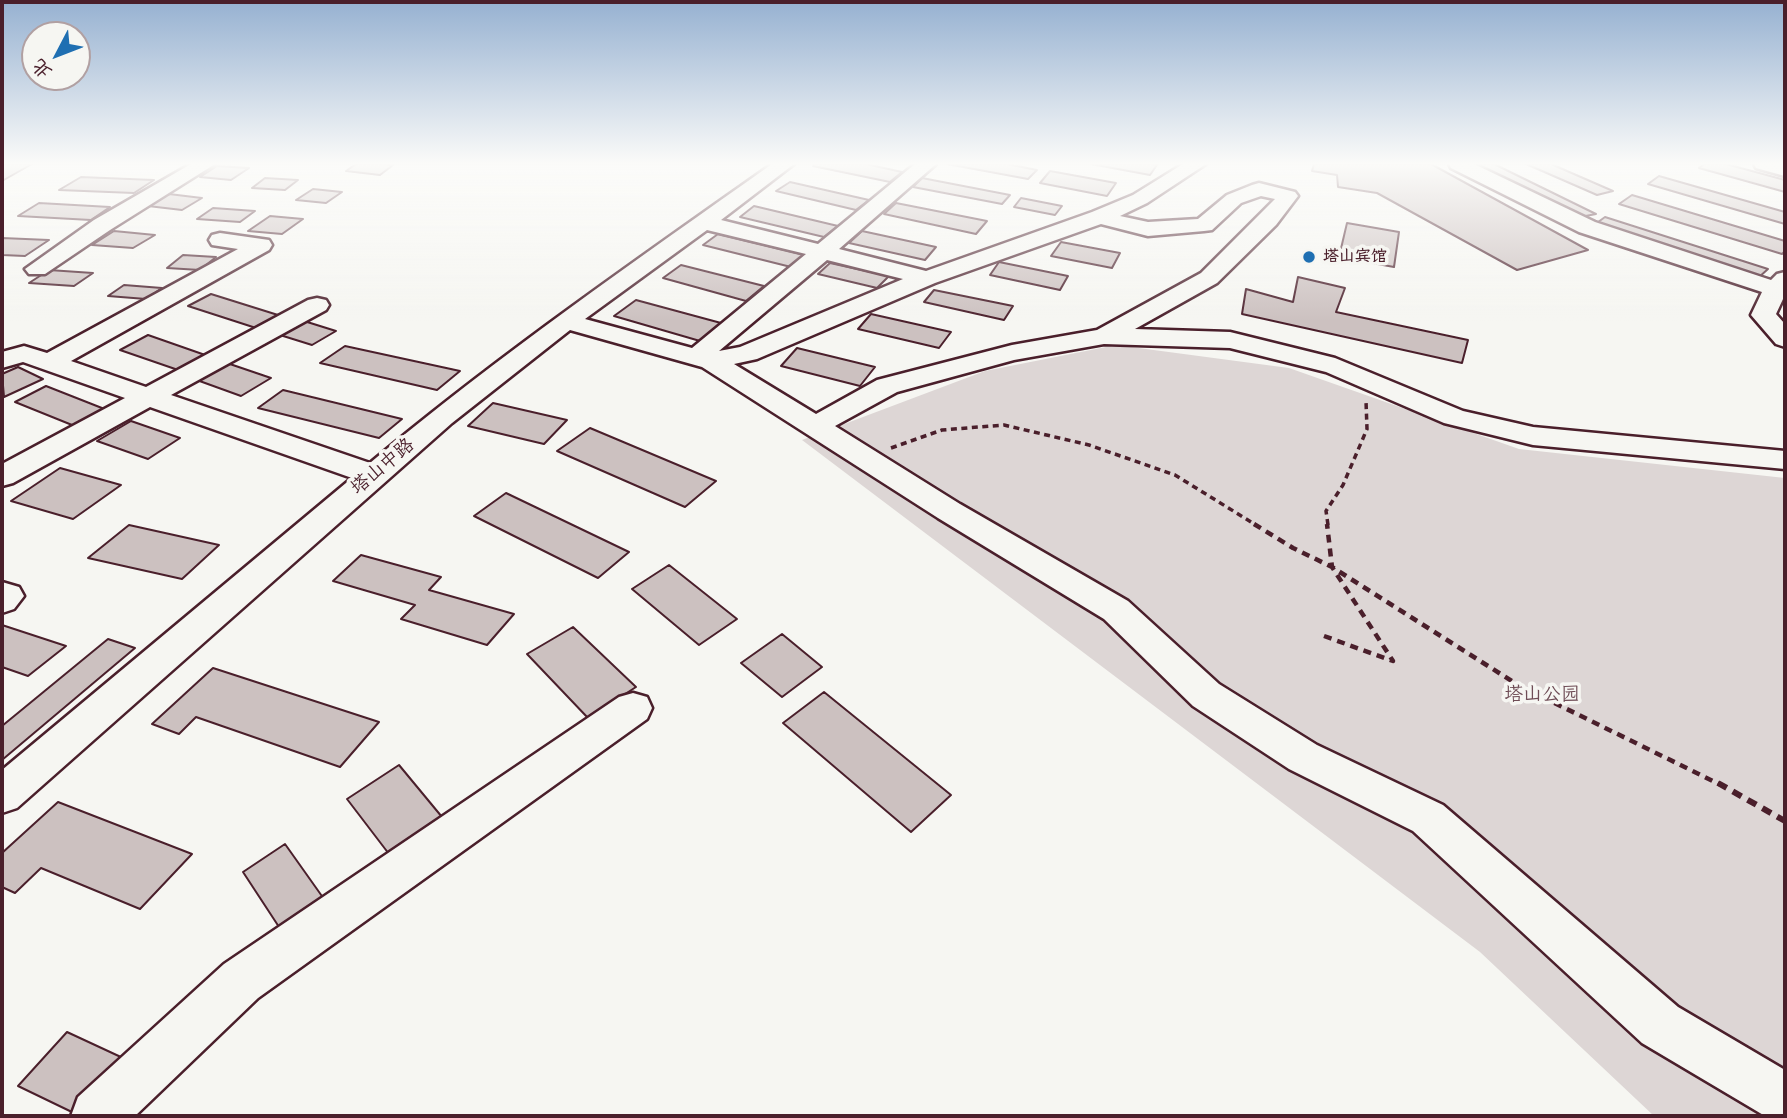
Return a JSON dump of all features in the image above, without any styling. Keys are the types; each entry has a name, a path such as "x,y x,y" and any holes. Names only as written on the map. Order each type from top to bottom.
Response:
{"street":[{"path":"37,269 117,216"},
{"name":"塔山中路","path":"2,795 442,417 566,321 711,216"},
{"path":"704,359 864,216"},
{"path":"704,359 748,354 834,315 927,278 1100,217 1148,229 1204,225 1214,216"},
{"path":"1104,336 1209,278 1271,216"},
{"path":"1565,216 1587,227 1782,287 1763,315 1785,339"},
{"path":"703,222 927,278"},
{"path":"48,363 261,244 220,240"},
{"path":"2,476 317,305"},
{"path":"566,321 704,359 1116,610 1206,695 1303,757 1428,818 1660,1025 1785,1099"},
{"path":"815,426 887,386 1012,353 1104,336 1230,340 1335,366 1454,417 1533,436 1785,460"},
{"path":"2,360 24,354 374,475"},
{"path":"2,594 7,596 2,600"},
{"path":"97,1116 241,981 633,708"}],"path":[{"path":"1324,636 1393,661 1332,567 1326,511 1343,485 1367,429 1366,379"},
{"path":"864,457 942,430 1004,425 1089,445 1175,475 1293,548 1332,567 1518,685 1721,785 1785,821"}],"green space":[{"name":"塔山公园","path":"1116,345 1289,368 1519,449 1785,478 1785,1116 1654,1116 1480,952 802,440 985,371"}],"building":[{"path":"21,216 97,216 91,220"},
{"path":"201,216 248,216 240,222 197,219"},
{"path":"270,216 303,219 282,234 248,231"},
{"path":"797,216 838,226 824,237 740,217"},
{"path":"894,216 963,216 987,221 976,234"},
{"path":"1419,216 1526,216 1588,250 1517,270"},
{"path":"1659,216 1702,216 1785,241 1785,251 1782,254"},
{"path":"1758,216 1785,216 1785,224"},
{"path":"1605,217 1768,269 1758,278 1594,225"},
{"path":"1347,223 1399,232 1394,267 1339,257"},
{"path":"114,231 155,235 133,248 92,245"},
{"path":"862,231 936,247 925,260 849,243"},
{"path":"718,234 805,255 791,267 703,245"},
{"path":"2,238 49,240 25,256 2,255"},
{"path":"1061,242 1120,253 1112,268 1051,256"},
{"path":"183,255 216,257 200,270 167,268"},
{"path":"999,262 1068,276 1060,290 990,275"},
{"path":"830,263 889,276 877,288 818,274"},
{"path":"681,265 764,286 746,301 663,278"},
{"path":"49,270 93,273 74,286 29,283"},
{"path":"1298,277 1345,288 1336,312 1468,340 1462,363 1242,314 1246,289 1293,302"},
{"path":"124,285 162,288 146,299 108,296"},
{"path":"934,290 1013,306 1004,320 924,302"},
{"path":"211,294 278,315 256,328 188,306"},
{"path":"636,300 721,323 700,341 614,316"},
{"path":"871,314 951,332 939,348 858,329"},
{"path":"304,321 336,331 312,345 280,335"},
{"path":"148,335 208,356 181,371 120,350"},
{"path":"345,346 460,371 437,390 320,363"},
{"path":"797,348 875,367 860,386 781,366"},
{"path":"224,362 271,378 241,396 194,379"},
{"path":"18,367 43,379 4,397 2,374"},
{"path":"46,386 107,410 77,427 15,402"},
{"path":"283,390 402,419 379,438 258,408"},
{"path":"493,403 567,420 544,444 468,426"},
{"path":"131,421 180,438 148,459 97,441"},
{"path":"590,428 716,481 685,507 557,451"},
{"path":"60,468 121,485 73,519 11,501"},
{"path":"506,493 629,552 598,578 474,516"},
{"path":"129,525 219,545 182,579 88,558"},
{"path":"361,555 441,577 429,590 514,614 487,645 401,619 415,605 333,581"},
{"path":"669,565 737,619 699,645 632,589"},
{"path":"2,625 66,646 28,676 2,667"},
{"path":"573,627 636,687 588,718 527,654"},
{"path":"782,634 822,667 782,697 741,663"},
{"path":"108,639 135,648 2,760 2,726"},
{"path":"213,668 379,722 340,767 196,717 179,734 152,724"},
{"path":"824,692 951,795 911,832 783,723"},
{"path":"399,765 442,817 389,854 347,799"},
{"path":"58,802 192,854 140,909 41,868 15,893 2,887 2,853"},
{"path":"285,844 324,899 281,930 243,872"},
{"path":"67,1032 123,1058 76,1114 18,1086"}],"place":[{"name":"塔山宾馆","path":"1309,257"}]}
